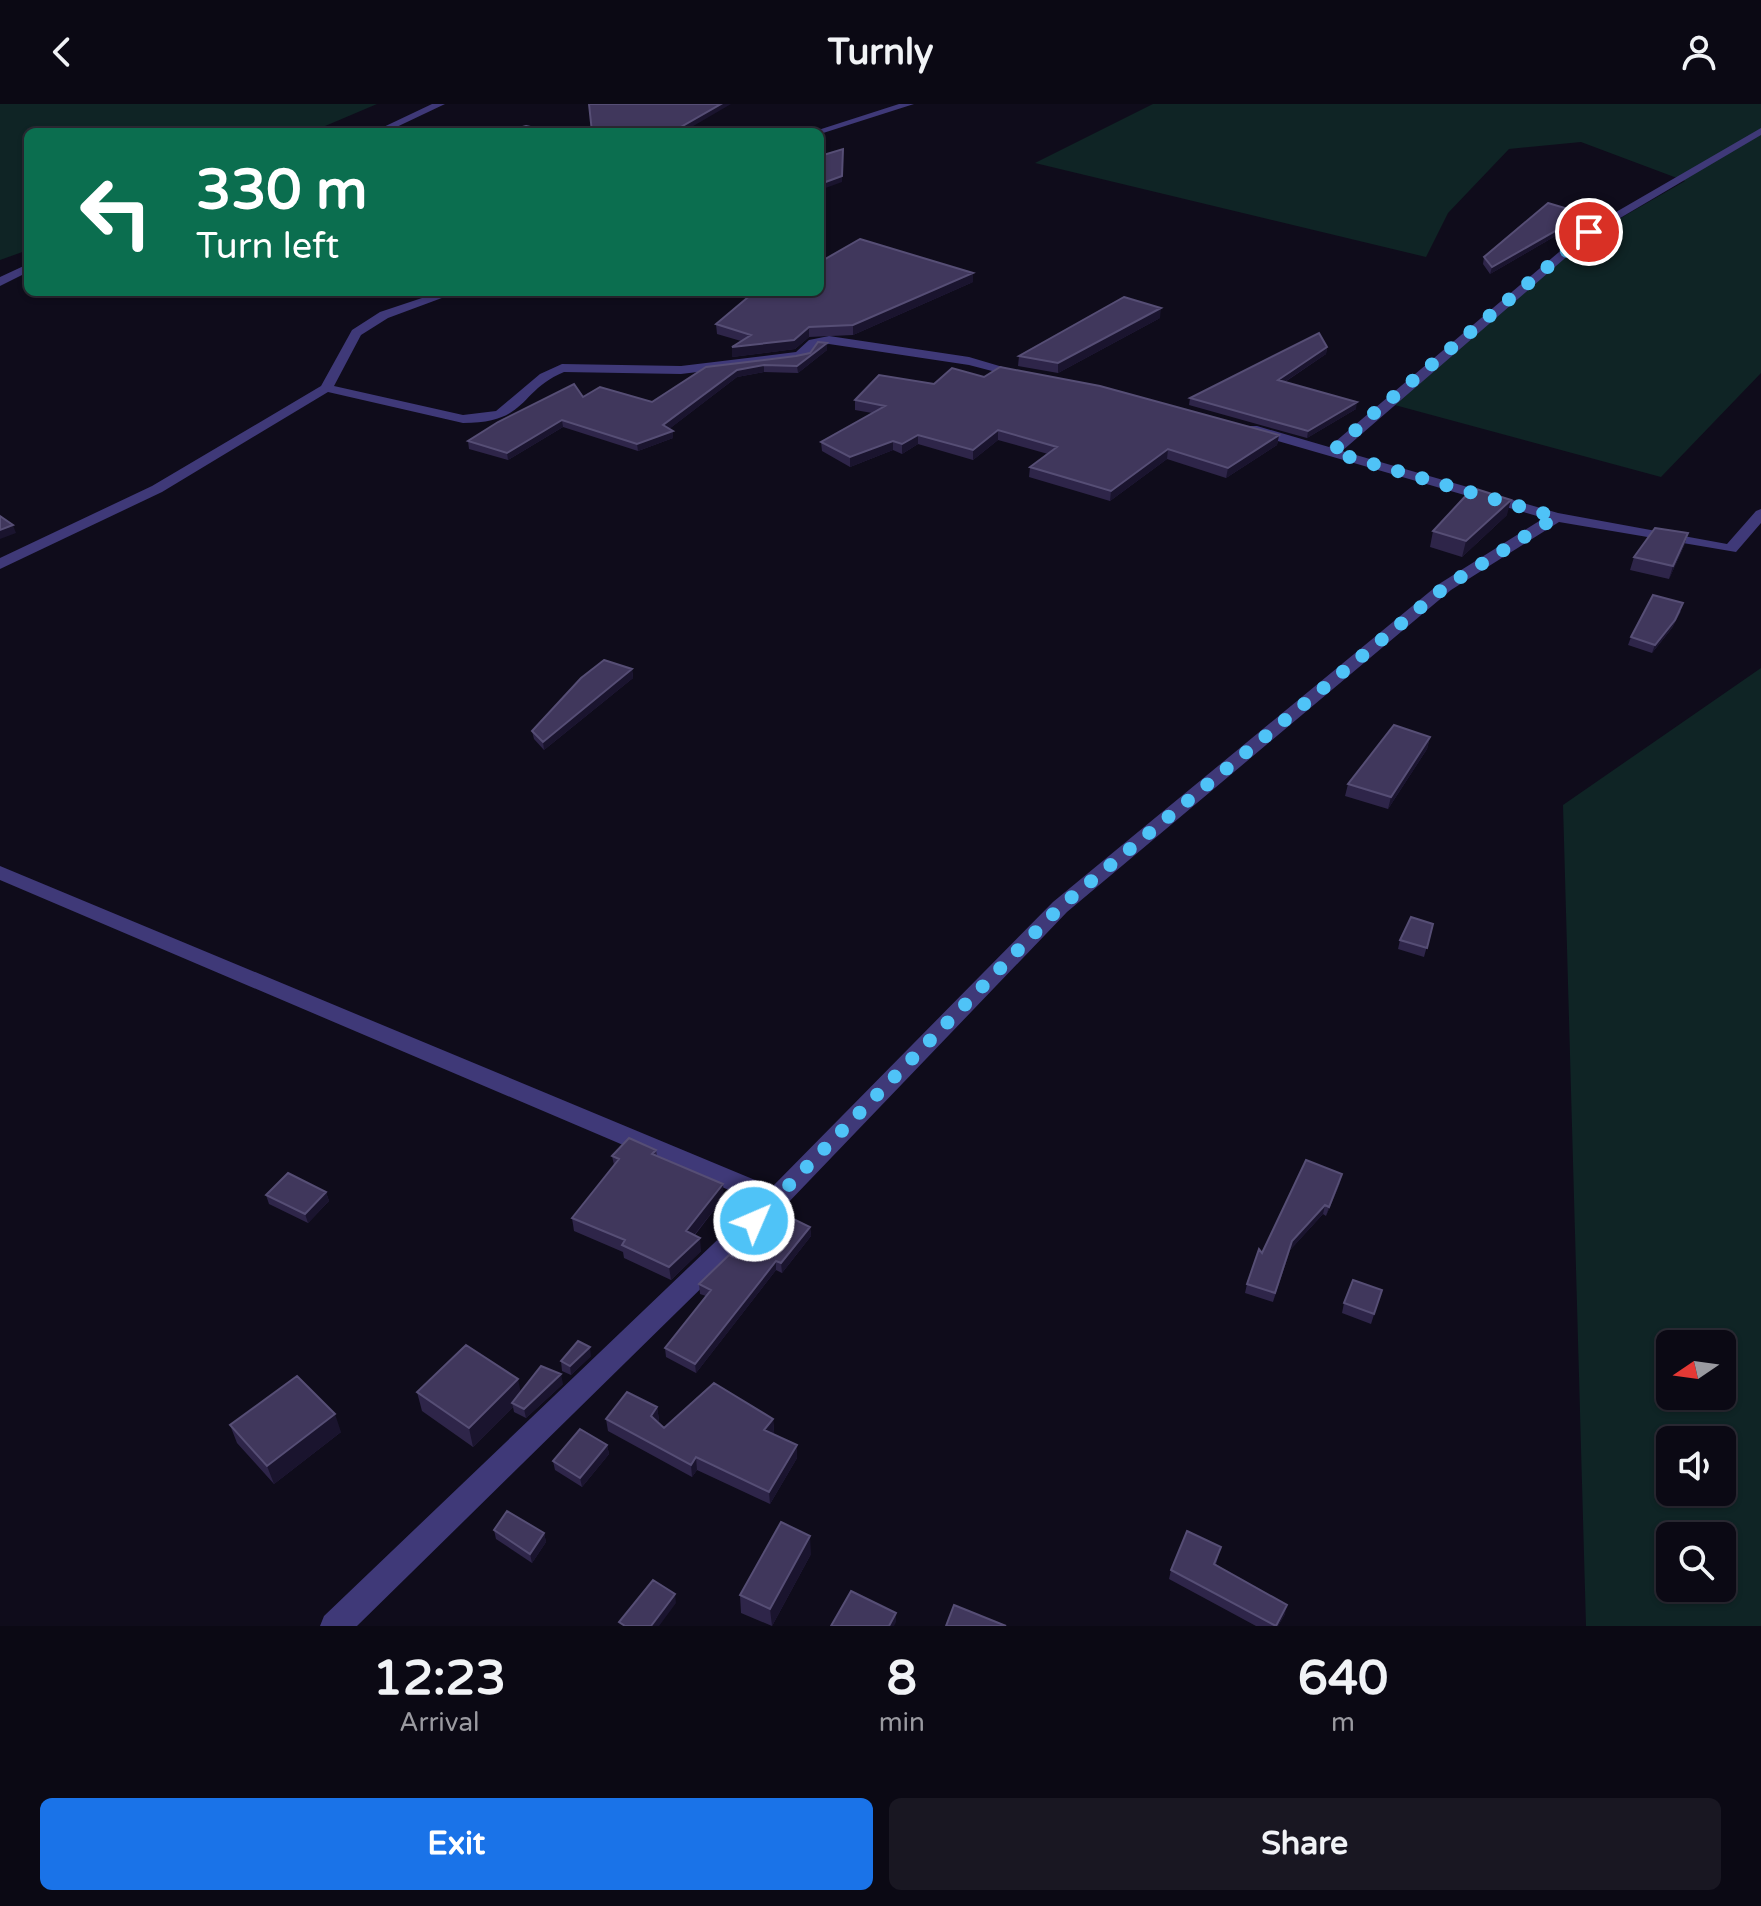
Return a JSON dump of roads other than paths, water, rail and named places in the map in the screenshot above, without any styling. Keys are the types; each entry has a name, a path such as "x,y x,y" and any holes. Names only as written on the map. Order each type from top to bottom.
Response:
{"street":[{"path":"387,128 440,104"},
{"path":"824,130 909,104"},
{"path":"1332,452 1589,232 1761,131"},
{"path":"0,282 24,269"},
{"path":"0,564 157,489 326,388 356,333 384,315 440,296"},
{"path":"326,388 463,419 483,419 503,413 550,372 562,368 681,370 804,354 813,343 829,340 969,361 1041,379"},
{"path":"1231,423 1556,517 1731,549 1761,514"},
{"path":"335,1626 776,1199 1060,907 1445,587 1556,517"},
{"path":"0,872 776,1199"}]}
